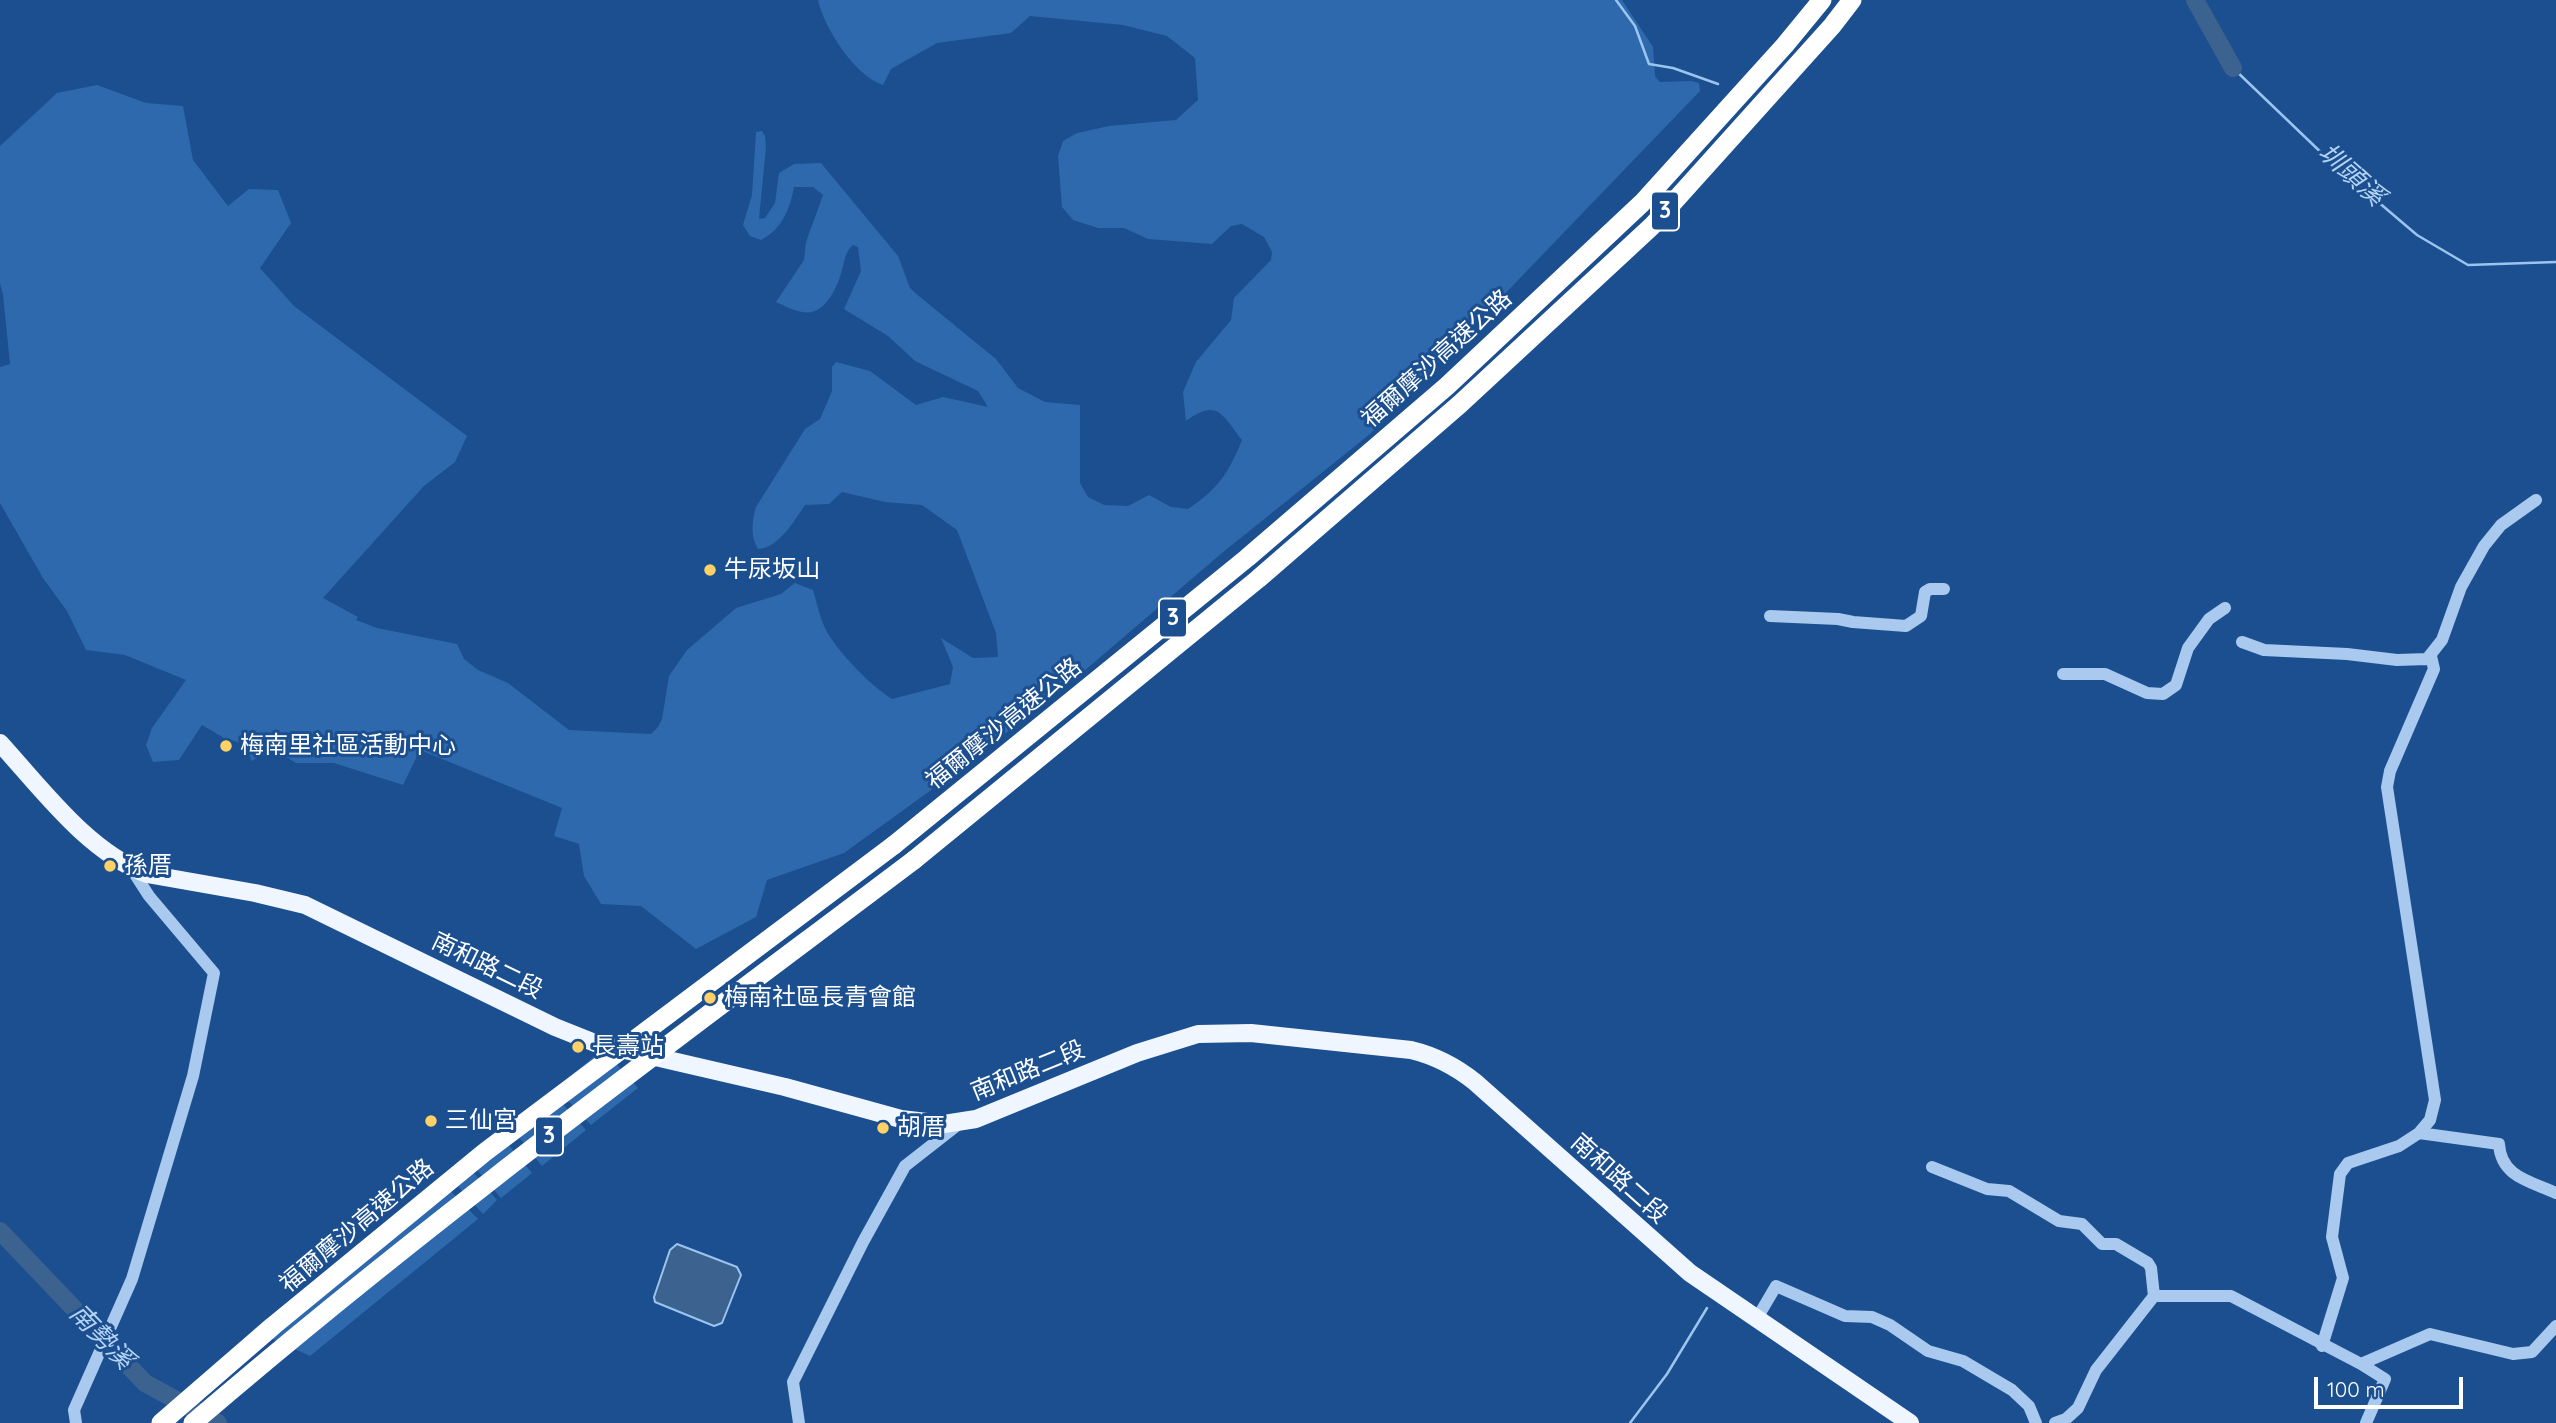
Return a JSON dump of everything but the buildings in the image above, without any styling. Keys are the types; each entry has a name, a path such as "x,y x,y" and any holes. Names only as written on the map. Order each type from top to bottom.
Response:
{"highway":[{"name":"福爾摩沙高速公路","path":"161,1423 273,1326 485,1152 894,845 1247,558 1447,386 1642,204 1822,0"},
{"name":"福爾摩沙高速公路","path":"193,1423 287,1342 469,1196 914,860 1258,579 1460,404 1652,226 1832,26 1852,0"}],"main road":[{"name":"南和路二段","path":"0,743 100,848 131,868 147,874 305,905 555,1027 595,1042 776,1085 901,1119 944,1124 976,1119 1137,1053 1198,1034 1251,1033 1411,1050 1434,1056 1458,1068 1475,1082 1690,1273 1901,1420"}],"street":[{"path":"2242,642 2264,650 2347,654 2397,660 2427,659 2442,640 2461,587 2484,545 2501,525 2536,500"},
{"path":"1770,616 1906,625 1922,616 1925,592 1930,589 1944,589"},
{"path":"2063,674 2105,674 2147,693 2163,694 2176,685 2188,648 2209,619 2225,608"},
{"path":"2322,1346 2343,1278 2332,1237 2340,1174 2348,1163 2399,1146 2419,1133 2430,1120 2435,1100 2387,787 2390,771 2434,669 2431,656"},
{"path":"75,1417 129,1286 193,1076 214,974 149,896 131,868"},
{"path":"799,1423 793,1382 863,1242 905,1166 960,1123"},
{"path":"2419,1133 2499,1144 2500,1159 2509,1171 2556,1193"},
{"path":"1932,1167 1987,1189 2009,1191 2059,1221 2082,1224 2102,1244 2116,1244 2151,1268 2154,1296 2096,1370 2078,1408 2066,1419 2055,1423"},
{"path":"1756,1320 1776,1286 1845,1316 1872,1317 1890,1325 1928,1352 1963,1361 2012,1390 2029,1406 2036,1423"},
{"path":"2154,1296 2231,1296 2322,1346 2361,1364 2385,1379 2366,1423"},
{"path":"2361,1364 2430,1334 2513,1354 2532,1352 2556,1326"}],"shaded area":[{"path":"818,0 1622,0 1653,47 1655,76 1660,82 1691,81 1699,83 1700,91 1370,434 1222,553 1063,689 945,780 844,853 767,880 756,917 696,949 641,906 601,904 584,876 579,844 554,836 562,808 420,750 403,785 334,763 296,763 275,750 251,761 248,745 224,738 202,725 179,760 153,762 146,745 152,728 186,680 125,655 86,650 67,611 43,578 0,503 0,367 10,364 0,283 0,146 57,93 97,85 146,103 183,106 193,160 228,206 249,189 278,190 291,223 260,268 294,306 467,436 455,462 424,486 323,598 358,617 356,620 377,628 457,644 464,659 478,670 508,683 569,730 651,734 662,719 669,676 687,650 736,608 781,594 795,583 813,590 822,622 833,641 865,677 892,699 950,684 953,667 941,638 973,658 998,657 996,633 957,530 922,505 885,502 842,492 829,504 805,505 785,533 773,544 758,549 755,544 752,528 756,507 805,429 820,419 832,391 832,367 836,362 870,371 916,405 943,397 988,407 978,391 915,361 888,336 844,309 861,271 858,247 853,245 848,250 833,292 817,310 800,311 776,302 804,260 806,242 823,195 813,187 794,187 780,224 761,240 750,236 743,225 752,195 756,132 762,131 766,147 759,219 765,218 775,203 779,173 794,164 821,163 898,256 910,288 996,359 1018,388 1045,402 1080,405 1080,483 1088,497 1104,505 1128,506 1149,495 1171,507 1188,509 1215,487 1227,471 1242,440 1218,412 1205,411 1186,421 1183,392 1196,362 1231,320 1234,298 1271,260 1272,252 1264,237 1242,224 1231,226 1212,244 1148,239 1124,228 1098,228 1073,220 1062,207 1058,156 1063,141 1077,133 1109,126 1176,120 1198,100 1195,58 1167,36 1123,25 1030,16 1011,33 937,43 891,69 883,85 862,72 842,50 827,24"},
{"path":"603,1049 638,1088 591,1125 556,1088"},
{"path":"552,1092 586,1130 542,1166 510,1126"},
{"path":"498,1132 532,1173 501,1198 466,1157"},
{"path":"463,1160 497,1200 483,1214 446,1173"},
{"path":"439,1179 478,1219 310,1356 253,1330"},
{"path":"677,1244 737,1267 741,1275 722,1323 714,1326 655,1302 654,1297 670,1250"}],"waterway":[{"path":"1616,0 1635,26 1649,64 1673,68 1718,84"},
{"name":"圳頭溪","path":"2195,0 2233,68"},
{"name":"圳頭溪","path":"2233,68 2330,161 2417,235 2468,265 2556,262"},
{"name":"南勢溪","path":"0,1231 145,1383 218,1423"},
{"path":"1630,1423 1667,1374 1707,1308"}],"place":[{"name":"牛尿坂山","path":"710,570"},
{"name":"梅南里社區活動中心","path":"226,746"},
{"name":"孫厝","path":"110,866"},
{"name":"梅南社區長青會館","path":"710,998"},
{"name":"長壽站","path":"578,1047"},
{"name":"三仙宮","path":"431,1121"},
{"name":"胡厝","path":"883,1128"}]}
